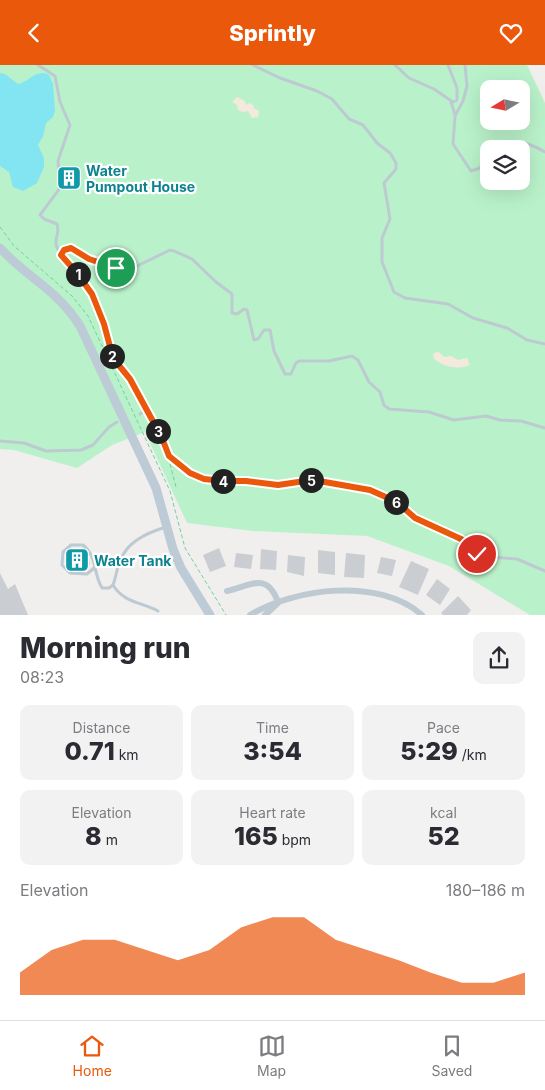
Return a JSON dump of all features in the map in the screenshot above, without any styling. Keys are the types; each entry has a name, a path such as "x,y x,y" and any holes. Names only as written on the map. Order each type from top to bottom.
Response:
{"street":[{"path":"0,247 8,256 54,293 66,305 80,326 156,488 173,549 210,615"},
{"path":"227,591 262,582 272,588 278,602"},
{"path":"250,615 264,607 320,590 349,591 376,595 403,602 422,615"},
{"path":"265,615 278,602"}],"lane":[{"path":"38,65 55,76 60,102 70,125 58,161 60,188 40,215 44,219 56,223 58,227 55,242 61,255 92,294 104,324 113,358 130,379 162,438 168,455 190,473 207,479 272,485 319,481 370,490 397,502 415,518 461,539 480,556 516,559 545,571"},
{"path":"253,65 330,98 349,119 365,127 377,143 390,153 395,161 396,169 386,179 383,186 390,219 382,238 382,262 394,292 405,298 445,303 473,318 507,328 527,341 545,344"},
{"path":"395,65 409,79 434,89 450,102 455,116 453,144 468,168 472,171 478,170 480,166"},
{"path":"448,65 458,93 456,102 450,102"},
{"path":"455,116 463,101 466,88 465,65"},
{"path":"530,144 545,152"},
{"path":"61,255 64,250 71,248 89,259 116,268 129,269 174,251 192,259 230,293 233,297 232,313 236,314 243,309 247,310 254,339 258,339 265,329 270,330 274,351 285,374 291,374 296,363 299,361 330,361 352,356 358,360 369,381 380,392 384,405 389,409 429,412 454,419 486,416 502,420 521,421 545,428"},
{"path":"140,414 146,410"},
{"path":"0,441 24,443 46,451 81,449 93,445 108,427 117,423"},
{"path":"94,568 87,574 70,573 62,565 63,552 71,545 83,545 90,552 94,561 95,574 102,587 109,588 113,585 121,559 128,547 150,533 167,527"},
{"path":"113,585 126,600 149,606 158,611"}],"path":[{"path":"168,455 176,487"}],"green space":[{"path":"0,65 527,65 545,103 545,615 530,615 449,566 367,536 253,531 187,523 145,432 112,445 77,468 14,450 0,449"}],"sand":[{"path":"237,97 245,101 246,105 250,103 253,105 259,111 258,117 252,118 248,111 238,110 237,105 232,102"},
{"path":"439,352 444,357 451,356 458,360 467,358 470,365 466,367 450,367 440,363 433,357 434,353"}],"water":[{"path":"0,73 5,74 18,84 37,74 44,73 49,75 53,84 55,111 53,117 46,123 43,136 38,145 44,158 44,167 37,183 23,191 13,187 9,172 0,166"}],"building":[{"name":"Water Tank","path":"72,548 82,548 88,556 90,564 84,570 72,570 66,564 66,554"},
{"path":"219,548 226,566 210,572 203,555"},
{"path":"261,549 277,551 276,570 260,569"},
{"path":"318,550 335,552 335,575 318,573"},
{"path":"236,553 253,555 251,569 234,567"},
{"path":"346,553 365,555 364,578 344,577"},
{"path":"288,555 305,557 304,576 287,572"},
{"path":"381,557 396,560 392,576 377,573"},
{"path":"411,561 429,569 418,595 399,587"},
{"path":"0,573 8,589 15,584 28,615 0,615"},
{"path":"437,579 450,589 440,605 426,595"},
{"path":"458,596 471,610 467,615 443,615 441,613"}],"place":[{"name":"Water Pumpout House","path":"69,178"},
{"name":"Water Tank","path":"77,560"}],"route":[{"path":"116,268 84,257 78,251 71,248 64,250 61,255 92,294 104,324 113,358 130,379 162,438 170,458 195,476 207,479 228,482 246,481 272,485 319,481 370,490 397,502 415,518 461,539 477,554"}]}
